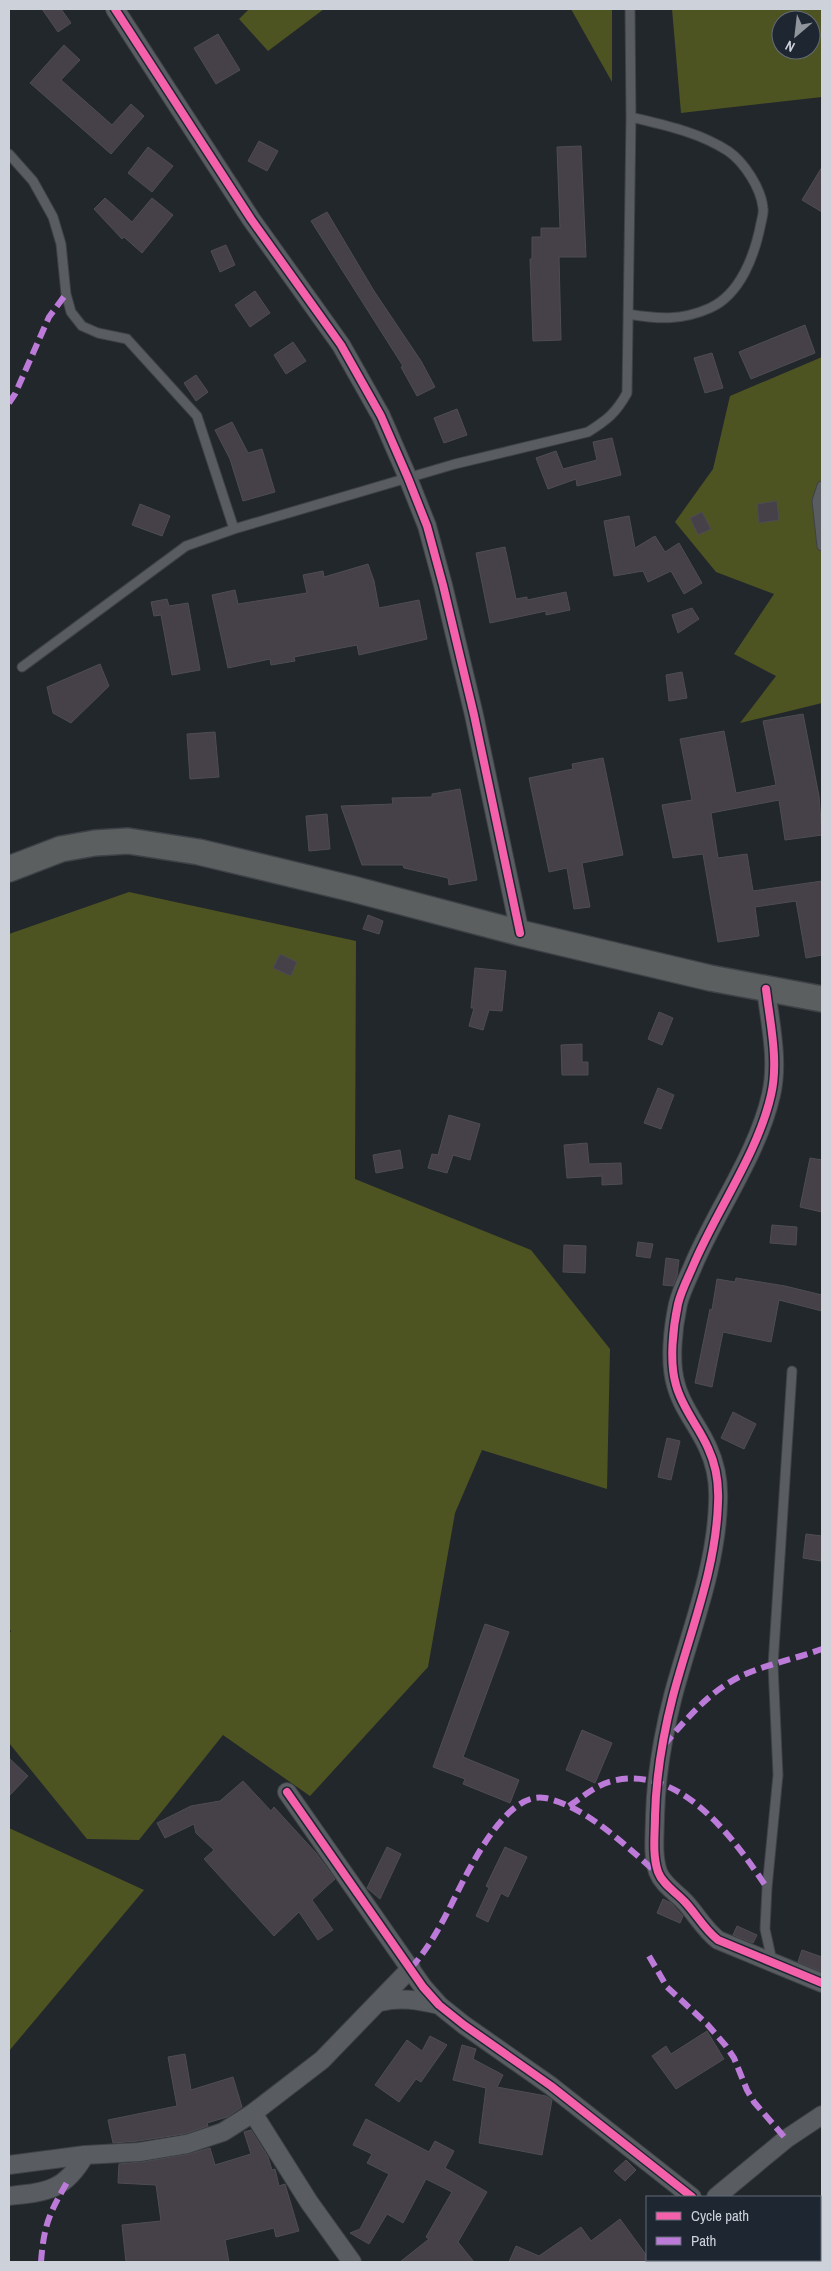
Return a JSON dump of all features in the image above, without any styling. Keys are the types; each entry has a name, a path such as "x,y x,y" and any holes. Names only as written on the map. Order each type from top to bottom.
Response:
{"main road":[{"path":"9,868 61,849 95,843 128,841 199,852 353,889 520,933 701,976 822,998"}],"street":[{"path":"115,9 251,219 342,345 381,416 428,526 444,585 474,715 520,933"},
{"path":"766,989 773,1044 774,1070 772,1093 746,1158 699,1252 678,1302 672,1344 675,1384 688,1413 708,1448 717,1474 718,1503 713,1549 706,1583 673,1698 662,1747 656,1781 654,1847 655,1863 660,1876 691,1909 708,1932 718,1940 822,1983"},
{"path":"287,1792 423,1987 439,2005 558,2091 691,2196"},
{"path":"9,2165 85,2155 139,2152 187,2144 223,2132 253,2113 322,2060 411,1968"},
{"path":"380,2002 397,1998 439,2005"},
{"path":"253,2113 309,2202 352,2262"},
{"path":"717,2196 786,2139 822,2115"},
{"path":"9,2196 40,2193 55,2188 69,2179 85,2155"}],"lane":[{"path":"22,667 186,546 455,464 588,432 618,410 627,393 631,117 630,9"},
{"path":"628,314 660,320 687,316 712,308 729,293 746,272 756,247 764,208 750,173 728,151 684,130 631,117"},
{"path":"9,154 33,181 53,217 61,244 66,294 71,312 82,326 98,333 127,339 197,416 234,530"},
{"path":"822,486 817,501 822,546"},
{"path":"772,1961 765,1922 778,1774 773,1665 792,1371"}],"green space":[{"path":"249,9 324,9 268,51 239,19"},
{"path":"571,9 612,9 612,82"},
{"path":"672,9 822,9 822,97 681,113"},
{"path":"822,357 822,703 740,723 776,676 734,654 774,594 716,572 675,522 713,469 730,396"},
{"path":"129,892 356,941 355,1179 531,1250 610,1349 607,1489 482,1450 455,1513 428,1667 310,1796 223,1735 139,1840 87,1839 9,1743 9,1634 11,1631 9,1629 9,934"},
{"path":"9,1828 144,1890 9,2051"}],"building":[{"path":"42,9 61,9 71,23 58,32"},
{"path":"218,34 240,70 216,84 194,48"},
{"path":"64,45 80,60 61,80 112,125 131,104 144,116 111,154 30,83"},
{"path":"259,141 278,151 267,171 248,161"},
{"path":"581,146 586,257 559,257 561,340 533,341 530,259 532,259 532,237 541,237 541,228 560,228 557,147"},
{"path":"148,147 173,166 152,192 128,173"},
{"path":"822,167 822,212 802,200"},
{"path":"105,198 132,222 152,198 173,215 142,253 124,237 122,239 94,209"},
{"path":"327,212 374,291 421,361 435,387 417,396 401,367 403,366 311,221"},
{"path":"226,245 235,265 220,272 211,251"},
{"path":"255,291 270,313 250,327 235,305"},
{"path":"805,325 815,353 751,379 739,352"},
{"path":"293,342 306,361 286,374 274,355"},
{"path":"712,353 723,388 705,393 694,358"},
{"path":"196,375 208,392 196,401 184,383"},
{"path":"457,409 467,435 444,443 434,418"},
{"path":"232,422 248,453 262,449 275,492 243,501 230,459 215,430"},
{"path":"612,438 621,475 577,486 576,479 548,489 536,458 556,451 563,469 597,460 593,442"},
{"path":"777,501 779,520 759,523 757,504"},
{"path":"140,504 170,516 162,536 132,525"},
{"path":"702,512 711,529 698,535 690,518"},
{"path":"629,516 635,548 655,536 665,552 679,543 702,583 684,594 671,571 648,582 643,571 614,576 604,521"},
{"path":"505,547 516,599 527,597 527,600 566,592 570,610 546,615 546,611 490,623 476,553"},
{"path":"368,564 374,581 379,608 419,600 427,639 359,655 357,645 294,657 295,661 271,665 270,659 228,668 212,595 235,590 238,604 307,593 303,575 323,571 324,577"},
{"path":"167,599 169,606 188,603 200,670 172,675 161,615 154,616 151,602"},
{"path":"692,608 699,619 678,633 672,615"},
{"path":"100,664 109,686 71,723 53,713 47,687"},
{"path":"682,672 687,698 669,701 666,675"},
{"path":"803,714 819,796 822,835 785,840 779,800 711,813 718,858 747,854 753,891 822,881 822,955 806,958 796,901 755,907 759,936 718,942 703,854 673,858 662,805 692,800 680,739 724,731 736,793 776,785 763,721"},
{"path":"215,732 219,777 190,779 187,734"},
{"path":"603,758 623,855 582,863 590,907 574,909 567,868 549,872 529,778 573,769 572,764"},
{"path":"460,789 477,880 449,885 448,878 404,868 403,865 362,865 341,806 393,804 392,798 432,797 432,794"},
{"path":"327,814 330,849 309,851 306,816"},
{"path":"368,915 383,921 379,934 363,929"},
{"path":"280,954 297,962 291,976 273,968"},
{"path":"475,968 506,971 502,1011 489,1010 483,1030 469,1026 474,1008 471,1008"},
{"path":"659,1012 673,1018 662,1045 648,1039"},
{"path":"582,1044 582,1062 588,1062 588,1075 562,1075 561,1045"},
{"path":"658,1088 674,1095 661,1129 644,1123"},
{"path":"449,1115 480,1124 470,1160 453,1155 447,1173 428,1168 432,1154 438,1155"},
{"path":"587,1143 589,1164 621,1163 622,1184 602,1185 602,1176 567,1178 564,1145"},
{"path":"400,1150 403,1168 376,1173 373,1155"},
{"path":"810,1158 822,1160 822,1212 800,1207"},
{"path":"772,1225 797,1227 796,1245 770,1243"},
{"path":"638,1242 653,1244 650,1258 636,1256"},
{"path":"564,1245 586,1246 585,1273 563,1272"},
{"path":"666,1258 679,1260 677,1276 673,1286 663,1285"},
{"path":"736,1278 785,1286 822,1295 822,1311 779,1300 771,1342 723,1332 712,1387 695,1383 710,1309 712,1310 717,1279 735,1282"},
{"path":"733,1412 756,1424 744,1449 721,1438"},
{"path":"667,1438 680,1441 671,1480 658,1477"},
{"path":"806,1534 822,1536 821,1561 803,1558"},
{"path":"485,1624 509,1632 463,1757 519,1780 510,1803 463,1784 465,1779 433,1767"},
{"path":"582,1730 612,1743 595,1783 566,1770"},
{"path":"9,1758 28,1776 9,1796"},
{"path":"243,1781 271,1811 274,1807 316,1853 335,1879 312,1900 333,1930 318,1940 299,1912 274,1936 204,1859 214,1850 196,1833 194,1824 165,1838 157,1823 191,1806 220,1801"},
{"path":"387,1847 401,1854 380,1899 367,1888"},
{"path":"505,1847 527,1857 508,1897 501,1893 488,1922 476,1916 489,1888 486,1886"},
{"path":"663,1899 671,1903 683,1916 680,1923 657,1913"},
{"path":"737,1926 757,1935 753,1943 733,1935"},
{"path":"802,1950 822,1957 822,1972 798,1962"},
{"path":"707,2031 724,2059 676,2089 652,2056 666,2046 671,2054"},
{"path":"430,2036 447,2045 421,2082 416,2079 399,2102 375,2085 407,2040 422,2051"},
{"path":"462,2045 476,2049 473,2059 503,2075 497,2087 546,2096 552,2100 542,2155 479,2143 486,2088 453,2080"},
{"path":"185,2054 191,2090 233,2077 242,2107 227,2117 207,2123 208,2126 184,2134 113,2143 108,2120 177,2106 168,2057"},
{"path":"366,2119 429,2152 435,2141 454,2151 445,2168 487,2192 458,2242 474,2262 400,2262 429,2239 426,2237 452,2192 426,2179 403,2223 387,2214 369,2244 350,2233 360,2229 389,2174 367,2163 372,2154 353,2145"},
{"path":"251,2130 268,2157 272,2170 275,2169 279,2186 285,2184 299,2231 276,2237 274,2228 225,2240 229,2262 126,2262 122,2225 161,2221 156,2185 118,2183 119,2164 189,2154 210,2148 215,2165 251,2154 244,2132"},
{"path":"626,2160 636,2170 625,2181 614,2171"},
{"path":"620,2219 646,2255 646,2261 650,2262 509,2262 516,2246 539,2256 581,2227 591,2241"}],"marked path":[{"path":"9,403 15,394 49,317 66,294"},
{"path":"664,1745 682,1724 723,1686 757,1669 822,1649"},
{"path":"569,1806 595,1789 612,1781 637,1779 660,1784 682,1794 703,1809 738,1848 767,1888"},
{"path":"411,1968 436,1933 486,1841 514,1808 529,1799 545,1798 576,1809 619,1840 658,1874"},
{"path":"649,1956 667,1987 707,2024 726,2046 734,2058 754,2102 786,2139"},
{"path":"41,2262 44,2237 49,2218 69,2179"}],"cycle path":[{"path":"115,9 251,219 341,345 381,416 427,526 443,585 474,715 520,933"},
{"path":"766,989 774,1055 771,1095 757,1138 702,1245 681,1294 672,1344 676,1385 682,1402 711,1454 716,1475 718,1503 713,1552 673,1696 663,1740 658,1770 654,1851 660,1877 718,1940 822,1983"},
{"path":"287,1792 423,1987 439,2005 464,2025 551,2086 691,2196"}]}
